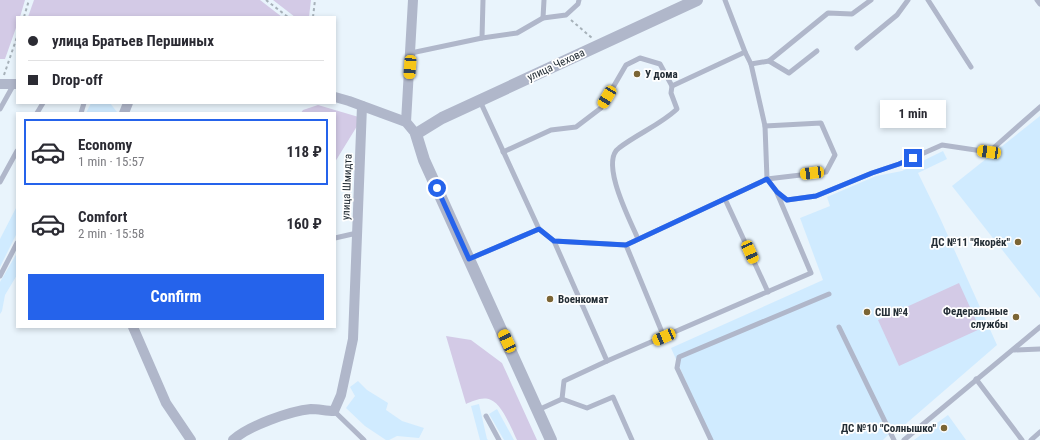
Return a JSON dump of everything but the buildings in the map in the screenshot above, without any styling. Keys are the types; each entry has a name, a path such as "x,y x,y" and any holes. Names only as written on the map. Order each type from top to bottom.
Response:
{"street":[{"path":"406,122 413,0"},
{"name":"улица Чехова","path":"416,134 442,118 697,0"},
{"path":"1,84 15,84"},
{"path":"336,97 406,122 416,134 424,160 551,440"},
{"name":"улица Шмидта","path":"334,411 341,395 352,339 362,106"},
{"path":"133,328 166,403 190,440"},
{"path":"233,440 248,429 296,412 313,409 334,411"}],"lane":[{"path":"482,38 483,0"},
{"path":"543,18 544,0"},
{"path":"411,53 482,38 517,33 543,18 566,15 578,4 579,0"},
{"path":"725,0 751,64 765,126 767,179 777,192 787,200 816,196 872,173 899,164 942,145 989,152 1040,107"},
{"path":"751,64 770,62 828,13 852,14 871,0"},
{"path":"857,48 898,15 908,0"},
{"path":"928,0 971,67"},
{"path":"1037,0 1040,4"},
{"path":"770,62 789,73 817,51"},
{"path":"672,86 745,52"},
{"path":"503,152 551,130 576,127 601,108 626,65 640,58 660,64 672,86 671,93 677,109 668,118 617,149 612,159 614,179 638,239"},
{"path":"0,109 15,84"},
{"path":"480,101 539,229 554,241 607,361"},
{"path":"554,241 626,245 767,179 826,172 835,155 821,123 765,126"},
{"path":"0,182 16,153"},
{"path":"562,399 564,381 607,361 811,274 777,192"},
{"path":"725,199 768,292"},
{"path":"469,259 539,229"},
{"path":"336,238 357,233"},
{"path":"0,276 16,245"},
{"path":"626,245 664,337"},
{"path":"711,440 677,368 679,357 829,294"},
{"path":"839,327 894,440"},
{"path":"904,440 1040,327"},
{"path":"1014,350 1040,349"},
{"path":"976,380 1022,440"},
{"path":"538,410 562,399 587,408 613,397 632,440"},
{"path":"334,411 364,440"},
{"path":"486,416 499,440"},
{"path":"1031,440 1040,432"}],"path":[{"path":"24,16 29,0"},
{"path":"266,0 287,16"},
{"path":"313,16 315,0"},
{"path":"566,15 600,44"},
{"path":"1,84 16,40"}],"shaded area":[{"path":"0,0 25,0 20,16 16,16 16,28 5,59 0,59"},
{"path":"34,0 260,0 281,16 28,16"},
{"path":"273,0 311,0 309,16 294,16"},
{"path":"90,104 111,104 117,112 86,112"},
{"path":"318,105 362,118 336,160 336,112 302,112 303,110"},
{"name":"ДС №11 \"Якорёк\"","path":"1040,116 1040,298 952,186"},
{"name":"СШ №4","path":"943,151 947,159 918,173 940,218 997,345 901,428 891,432 883,440 712,440 671,348 823,280 800,218 830,206 827,197 876,176 902,171"},
{"path":"16,208 16,235 0,267 0,239"},
{"path":"16,255 16,277 5,295 0,314 0,282"},
{"path":"959,283 980,329 899,366 878,320"},
{"path":"446,336 471,340 502,363 537,440 517,440 503,412 495,402 488,399 481,399 466,404"},
{"path":"358,381 367,390 388,403 386,410 402,421 424,428 419,438 397,436 386,440 365,426 346,408 355,396 350,387"},
{"path":"479,404 488,440 480,440 471,406"},
{"path":"497,409 514,440 504,440 489,414"},
{"name":"ДС №10 \"Солнышко\"","path":"948,415 966,440 914,440"}],"place":[{"name":"У дома","path":"637,74"},
{"name":"ДС №11 \"Якорёк\"","path":"1018,242"},
{"name":"Военкомат","path":"550,299"},
{"name":"СШ №4","path":"867,312"},
{"name":"Федеральные службы","path":"1016,317"},
{"name":"ДС №10 \"Солнышко\"","path":"944,428"}],"route":[{"path":"437,188 469,259 539,229 554,241 626,245 767,179 777,192 787,200 816,196 913,158"}]}
